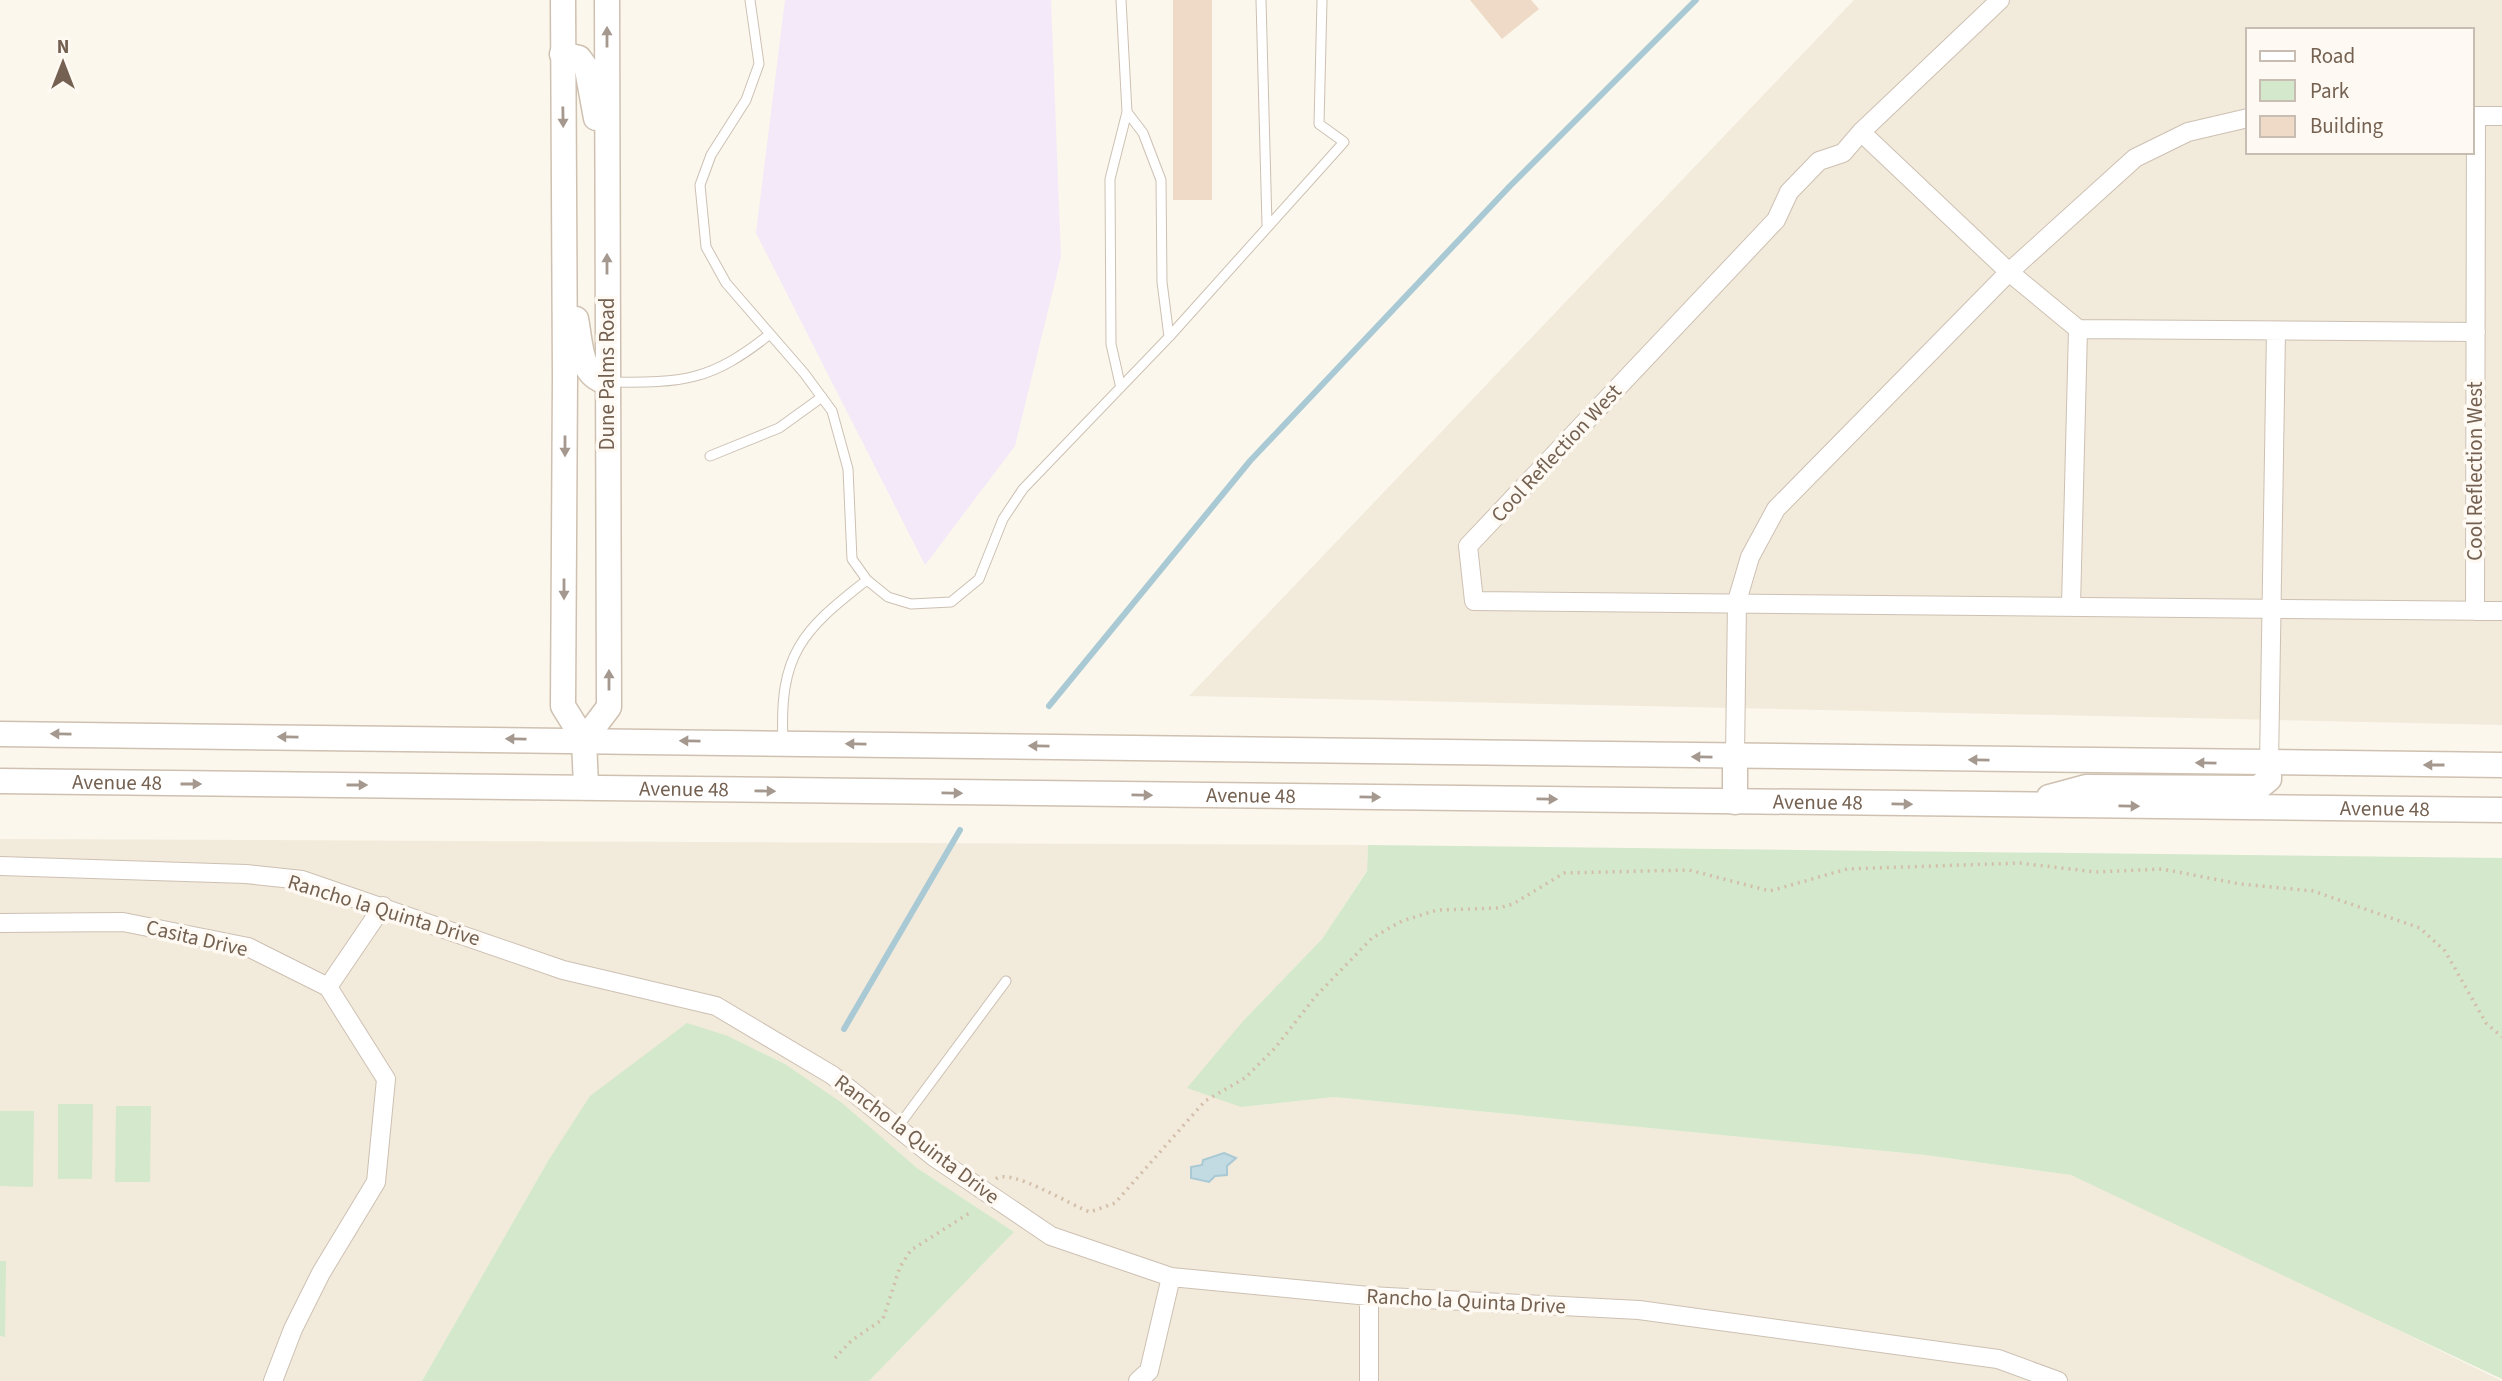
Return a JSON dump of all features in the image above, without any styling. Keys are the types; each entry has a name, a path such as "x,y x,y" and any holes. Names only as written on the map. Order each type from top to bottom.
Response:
{"main road":[{"name":"Dune Palms Road","path":"562,0 563,706 584,740 586,786"},
{"name":"Dune Palms Road","path":"584,740 609,707 607,0"},
{"path":"562,54 579,58 587,69 607,170"},
{"path":"564,259 585,365 598,380 607,382"},
{"name":"Avenue 48","path":"0,734 2502,765"},
{"path":"1735,757 1735,802"},
{"path":"2018,805 2086,787 2258,788 2269,779 2269,764"},
{"name":"Avenue 48","path":"0,781 2502,810"}],"street":[{"name":"Cool Reflection West","path":"2000,0 1861,132 1843,153 1819,161 1811,169 1789,192 1776,220 1468,546 1474,601 1737,601 2502,611"},
{"name":"Cool Reflection West","path":"2475,611 2474,116 2502,116"},
{"path":"1735,757 1737,601 1750,557 1776,509 2009,272 2135,158 2188,132 2246,118"},
{"path":"1861,132 2009,272 2078,329 2476,332"},
{"path":"2071,606 2078,329"},
{"path":"2269,764 2274,608 2276,331"},
{"name":"Rancho la Quinta Drive","path":"0,866 246,874 302,880 563,970 716,1006 832,1075 934,1157 1051,1236 1171,1278 1369,1296 1639,1310 1998,1359 2058,1381"},
{"path":"273,1381 293,1329 321,1273 376,1182 386,1079 328,988 383,906"},
{"name":"Casita Drive","path":"0,923 135,924 248,947 328,988"},
{"path":"1138,1381 1149,1371 1171,1278"},
{"path":"1369,1296 1369,1381"}],"lane":[{"path":"750,0 759,64 746,100 711,155 700,185 706,247 726,283 832,411 848,469 852,559 867,580 888,597 911,604 951,603 979,579 1003,519 1023,489 1120,384 1169,337 1344,142 1320,124 1322,0"},
{"path":"1120,384 1111,344 1110,179 1127,112 1121,0"},
{"path":"1261,0 1267,225"},
{"path":"1127,112 1143,133 1161,180 1162,282 1169,337"},
{"path":"607,382 684,381 737,360 770,334"},
{"path":"710,456 779,428 822,397"},
{"path":"783,743 781,700 791,659 801,642 841,600 867,580"},
{"path":"897,1128 1006,981"}],"path":[{"path":"996,1180 999,1175 1007,1175 1090,1213 1115,1203 1186,1119 1205,1101 1245,1078 1275,1048 1315,997 1372,938 1402,922 1437,910 1499,908 1513,904 1564,873 1689,870 1770,891 1847,869 2019,863 2096,872 2162,869 2240,884 2313,891 2420,928 2445,951 2486,1023 2502,1037"},
{"path":"835,1358 851,1341 883,1319 900,1267 911,1250 971,1212"}],"shaded area":[{"path":"785,0 1051,0 1061,257 1015,446 925,565 756,233"},
{"path":"1854,0 2502,0 2502,725 1189,696"},
{"path":"0,839 1368,845 1367,870 1322,939 1244,1020 1241,1107 1334,1097 1925,1155 2071,1175 2263,1264 2502,1381 869,1381 1014,1232 917,1168 842,1104 785,1064 728,1036 548,1161 422,1381 0,1381"}],"green space":[{"path":"1368,845 2502,858 2502,1379 2071,1175 1925,1155 1334,1097 1241,1107 1187,1088 1244,1020 1322,939 1367,871"},
{"path":"687,1023 728,1036 785,1064 842,1103 917,1168 1014,1232 869,1381 422,1381 548,1161 590,1096"},
{"path":"58,1104 93,1104 92,1179 58,1179"},
{"path":"116,1106 151,1106 150,1182 115,1182"},
{"path":"0,1111 34,1111 33,1187 0,1186"},
{"path":"0,1261 6,1261 5,1337 0,1336"}],"water":[{"path":"1224,1153 1236,1158 1227,1166 1227,1175 1215,1176 1209,1182 1191,1178 1191,1167 1202,1165 1203,1160"}],"building":[{"path":"1173,0 1212,0 1212,200 1173,200"},
{"path":"1470,0 1531,0 1539,9 1502,39"}],"waterway":[{"path":"1049,706 1250,461 1510,186 1696,0"},
{"path":"844,1029 960,830"}]}
